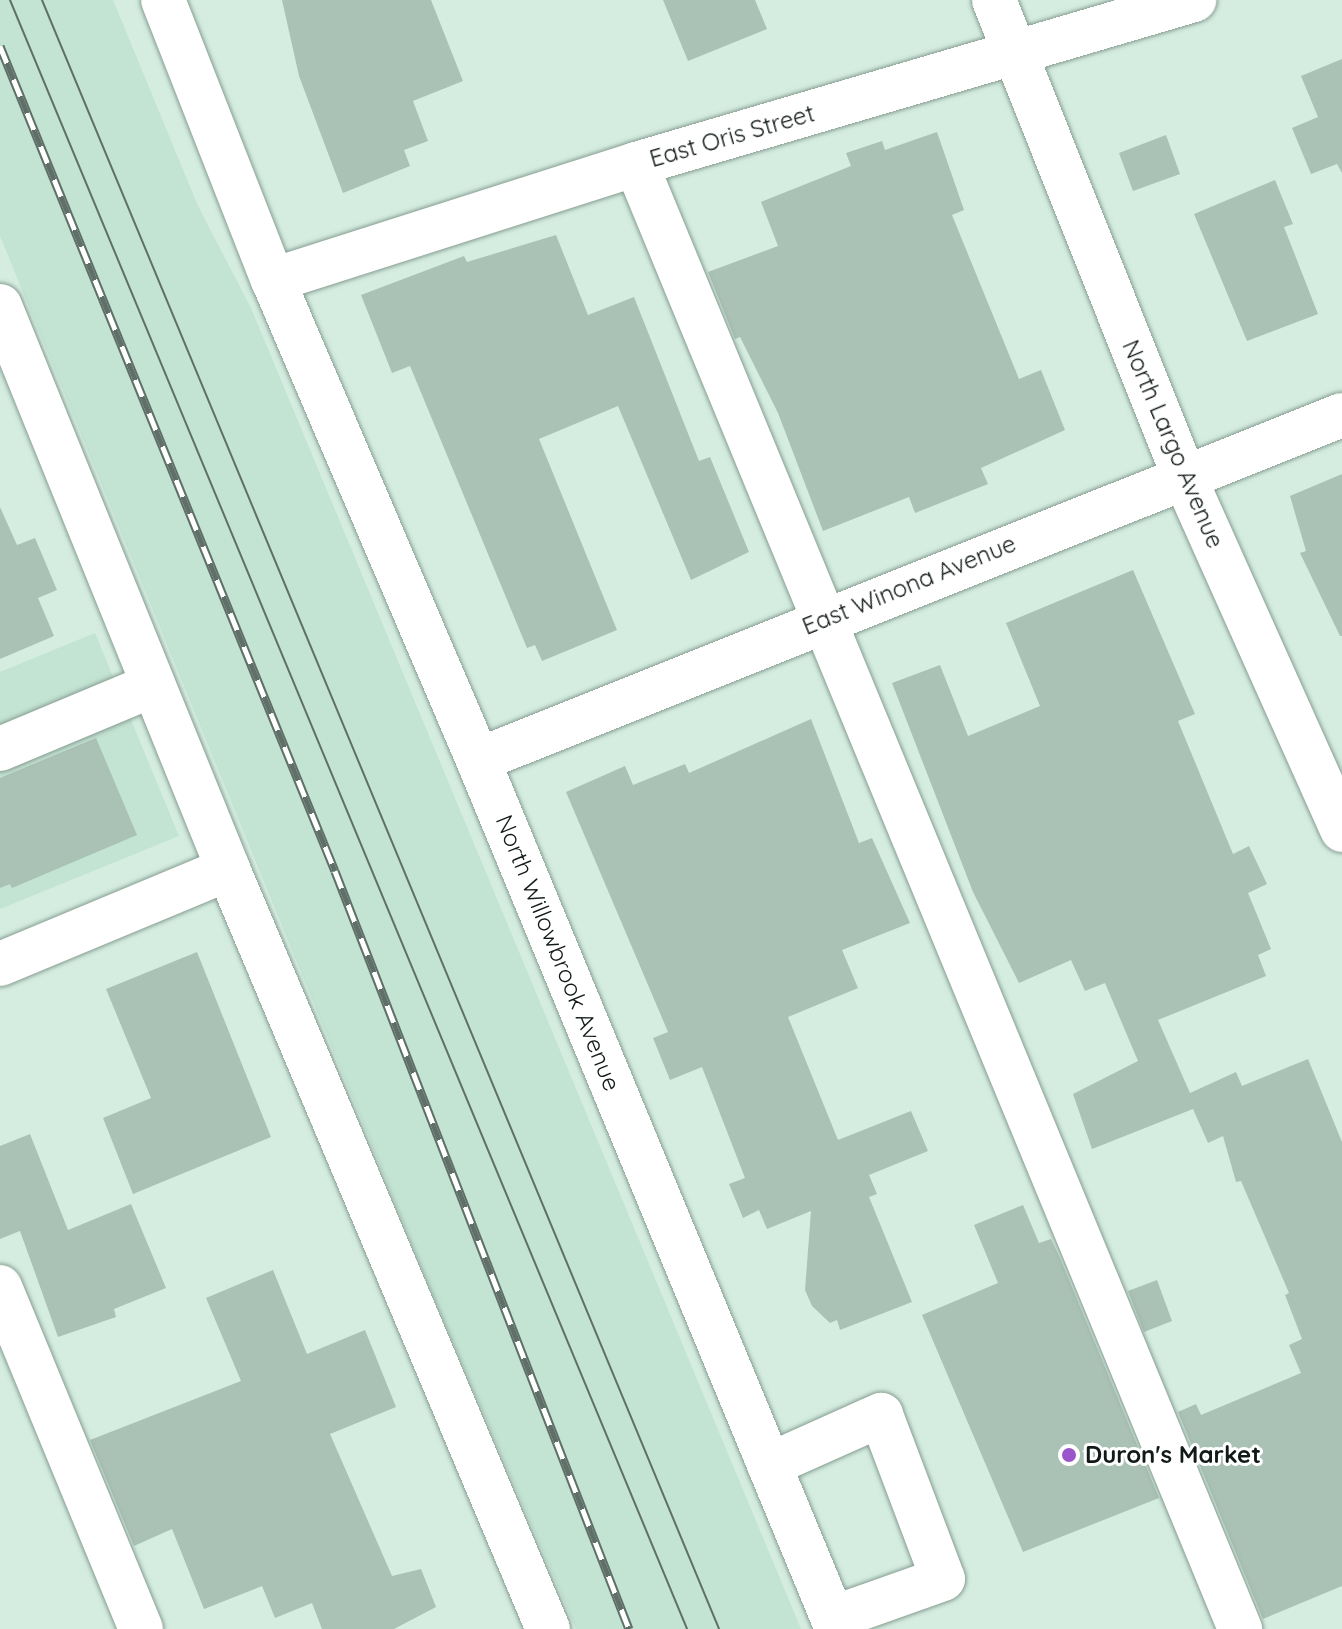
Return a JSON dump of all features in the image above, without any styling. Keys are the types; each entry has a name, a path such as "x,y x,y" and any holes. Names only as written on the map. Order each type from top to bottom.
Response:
{"street":[{"name":"North Willowbrook Avenue","path":"163,0 273,280 478,760 835,1624"},
{"name":"North Largo Avenue","path":"994,0 1183,474 1342,830"},
{"name":"East Oris Street","path":"273,280 636,164 1194,0"},
{"path":"636,164 1240,1629"},
{"path":"0,306 228,869 548,1629"},
{"name":"East Winona Avenue","path":"478,760 1183,474 1342,415"},
{"path":"0,749 153,685"},
{"path":"0,964 228,869"},
{"path":"0,1287 141,1629"},
{"path":"769,1465 881,1415 943,1579 835,1624"}],"shaded area":[{"path":"0,0 113,0 198,206 251,308 801,1629 576,1629 431,1290 0,236"},
{"path":"95,633 179,836 0,909 0,672"}],"building":[{"path":"282,0 431,0 463,81 413,101 428,141 404,150 410,166 343,193 299,76"},
{"path":"663,0 755,0 767,29 688,61"},
{"path":"1342,59 1342,173 1337,164 1311,174 1292,128 1318,117 1301,76"},
{"path":"937,132 964,210 952,215 1019,379 1041,370 1065,430 981,468 988,484 915,513 909,497 823,531 778,413 740,337 735,339 708,272 778,246 761,202 851,166 846,153 882,141 885,150"},
{"path":"1166,135 1180,174 1133,191 1119,153"},
{"path":"1275,180 1293,224 1284,227 1318,314 1247,341 1194,214"},
{"path":"556,235 588,315 634,297 699,461 710,457 749,552 691,580 618,406 539,439 617,630 542,661 535,645 527,648 410,366 392,373 361,295 464,256 467,262"},
{"path":"1342,474 1340,636 1300,553 1306,551 1290,496"},
{"path":"0,507 17,545 35,538 57,590 38,598 54,636 0,659"},
{"path":"1133,570 1195,714 1178,721 1233,854 1249,846 1267,884 1248,893 1271,949 1258,955 1266,976 1158,1020 1190,1093 1236,1072 1242,1086 1308,1059 1342,1142 1342,1586 1263,1619 1178,1412 1196,1404 1201,1415 1301,1373 1289,1345 1302,1339 1285,1295 1289,1293 1241,1181 1236,1182 1223,1136 1208,1143 1193,1109 1092,1149 1073,1094 1138,1061 1105,983 1085,991 1071,960 1019,983 973,892 892,683 940,665 968,736 1040,706 1006,623"},
{"path":"811,719 859,843 872,838 910,923 842,950 858,988 788,1017 838,1140 911,1111 928,1151 869,1175 877,1194 869,1197 912,1302 840,1330 837,1320 830,1323 812,1306 805,1290 811,1211 767,1229 759,1210 743,1218 729,1184 745,1178 702,1067 670,1080 653,1038 668,1032 566,792 625,766 633,785 685,764 689,773"},
{"path":"96,738 137,835 12,888 10,884 0,888 0,778"},
{"path":"197,952 271,1137 133,1194 103,1118 151,1098 106,989"},
{"path":"30,1134 68,1230 131,1204 166,1288 114,1309 116,1317 58,1337 20,1231 0,1239 0,1146"},
{"path":"1023,1205 1039,1243 1051,1239 1060,1258 1159,1498 1023,1552 922,1315 998,1283 974,1225"},
{"path":"273,1270 307,1354 365,1330 396,1407 330,1434 392,1576 421,1569 436,1607 394,1629 322,1629 312,1603 275,1618 262,1586 204,1609 172,1529 134,1546 90,1440 241,1381 206,1298"},
{"path":"1157,1280 1172,1321 1144,1332 1128,1291"}],"tram line":[{"path":"10,0 687,1629"},
{"path":"42,0 719,1629"}],"railway":[{"path":"0,46 335,871 629,1629"}],"place":[{"name":"Duron's Market","path":"1069,1455"}]}
